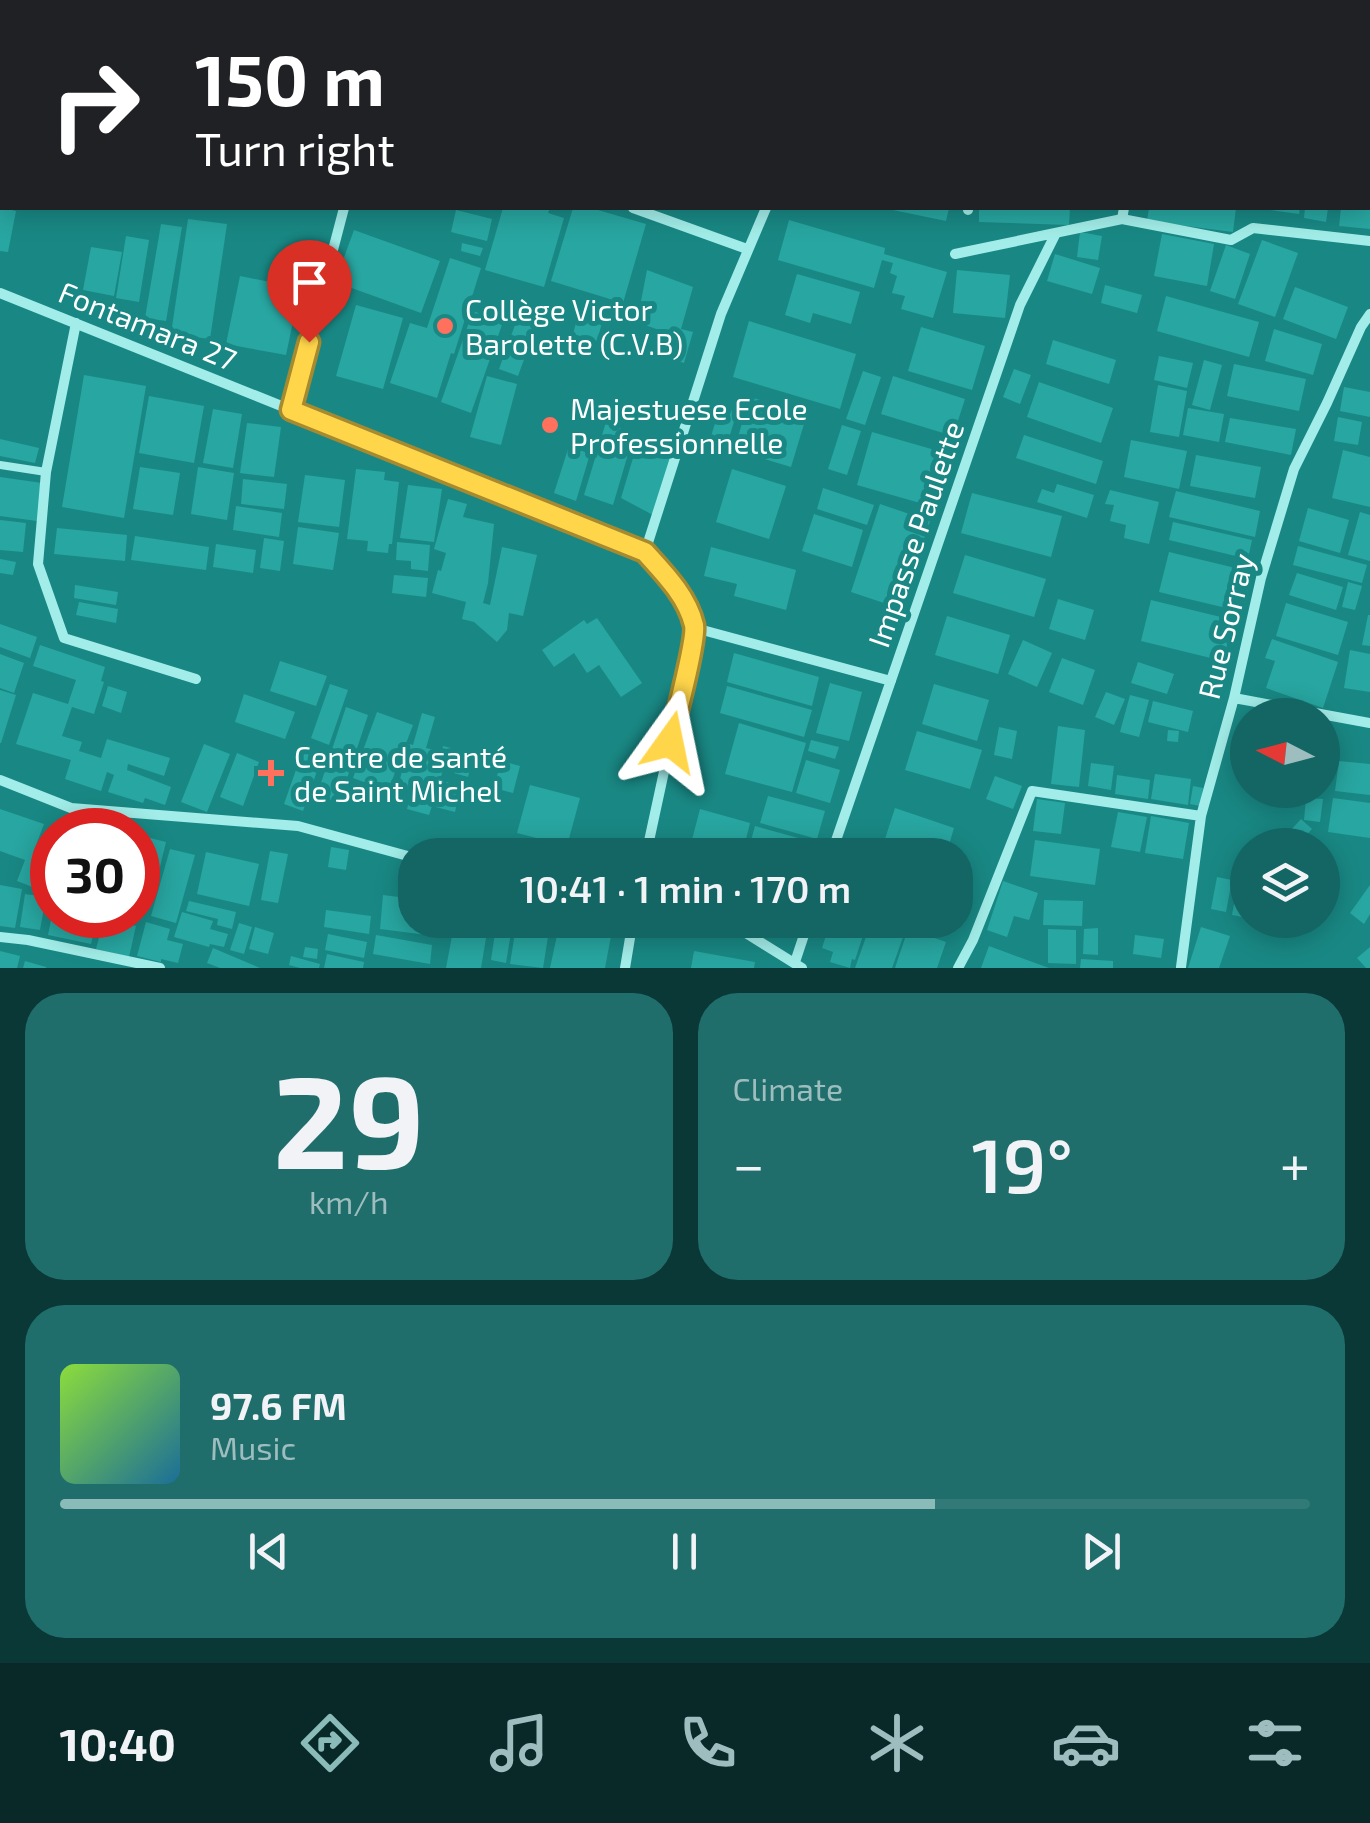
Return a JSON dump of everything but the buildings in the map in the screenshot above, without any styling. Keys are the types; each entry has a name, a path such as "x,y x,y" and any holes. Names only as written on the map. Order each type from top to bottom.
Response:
{"street":[{"path":"291,410 343,210"},
{"path":"640,210 747,249"},
{"path":"645,552 721,314 765,210"},
{"path":"955,254 1056,233 1123,213 1231,240 1253,228 1370,241"},
{"name":"Impasse Paulette","path":"838,838 1020,305 1056,233"},
{"name":"Fontamara 27","path":"0,293 645,552 668,577 695,628"},
{"name":"Rue Sorray","path":"1234,698 1261,578 1294,468 1370,314"},
{"path":"76,323 46,472 38,564 64,638 196,679"},
{"path":"650,838 695,628 891,682"},
{"name":"Rue Sorray","path":"1182,967 1201,816 1230,712"},
{"path":"1340,717 1370,723"},
{"path":"0,780 70,808 298,826 398,853"},
{"path":"958,968 973,940 1032,791 1201,816"},
{"path":"0,937 160,968"},
{"path":"625,968 630,938"},
{"path":"754,938 798,965 805,938"}],"lane":[{"path":"0,466 46,472"}],"place":[{"name":"Collège Victor Barolette (C.V.B)","path":"445,326"},
{"name":"Majestuese Ecole Professionnelle","path":"550,425"},
{"name":"Centre de santé de Saint Michel","path":"271,773"}],"route":[{"path":"309,342 291,410 645,552 668,577 695,628 670,742"}]}
